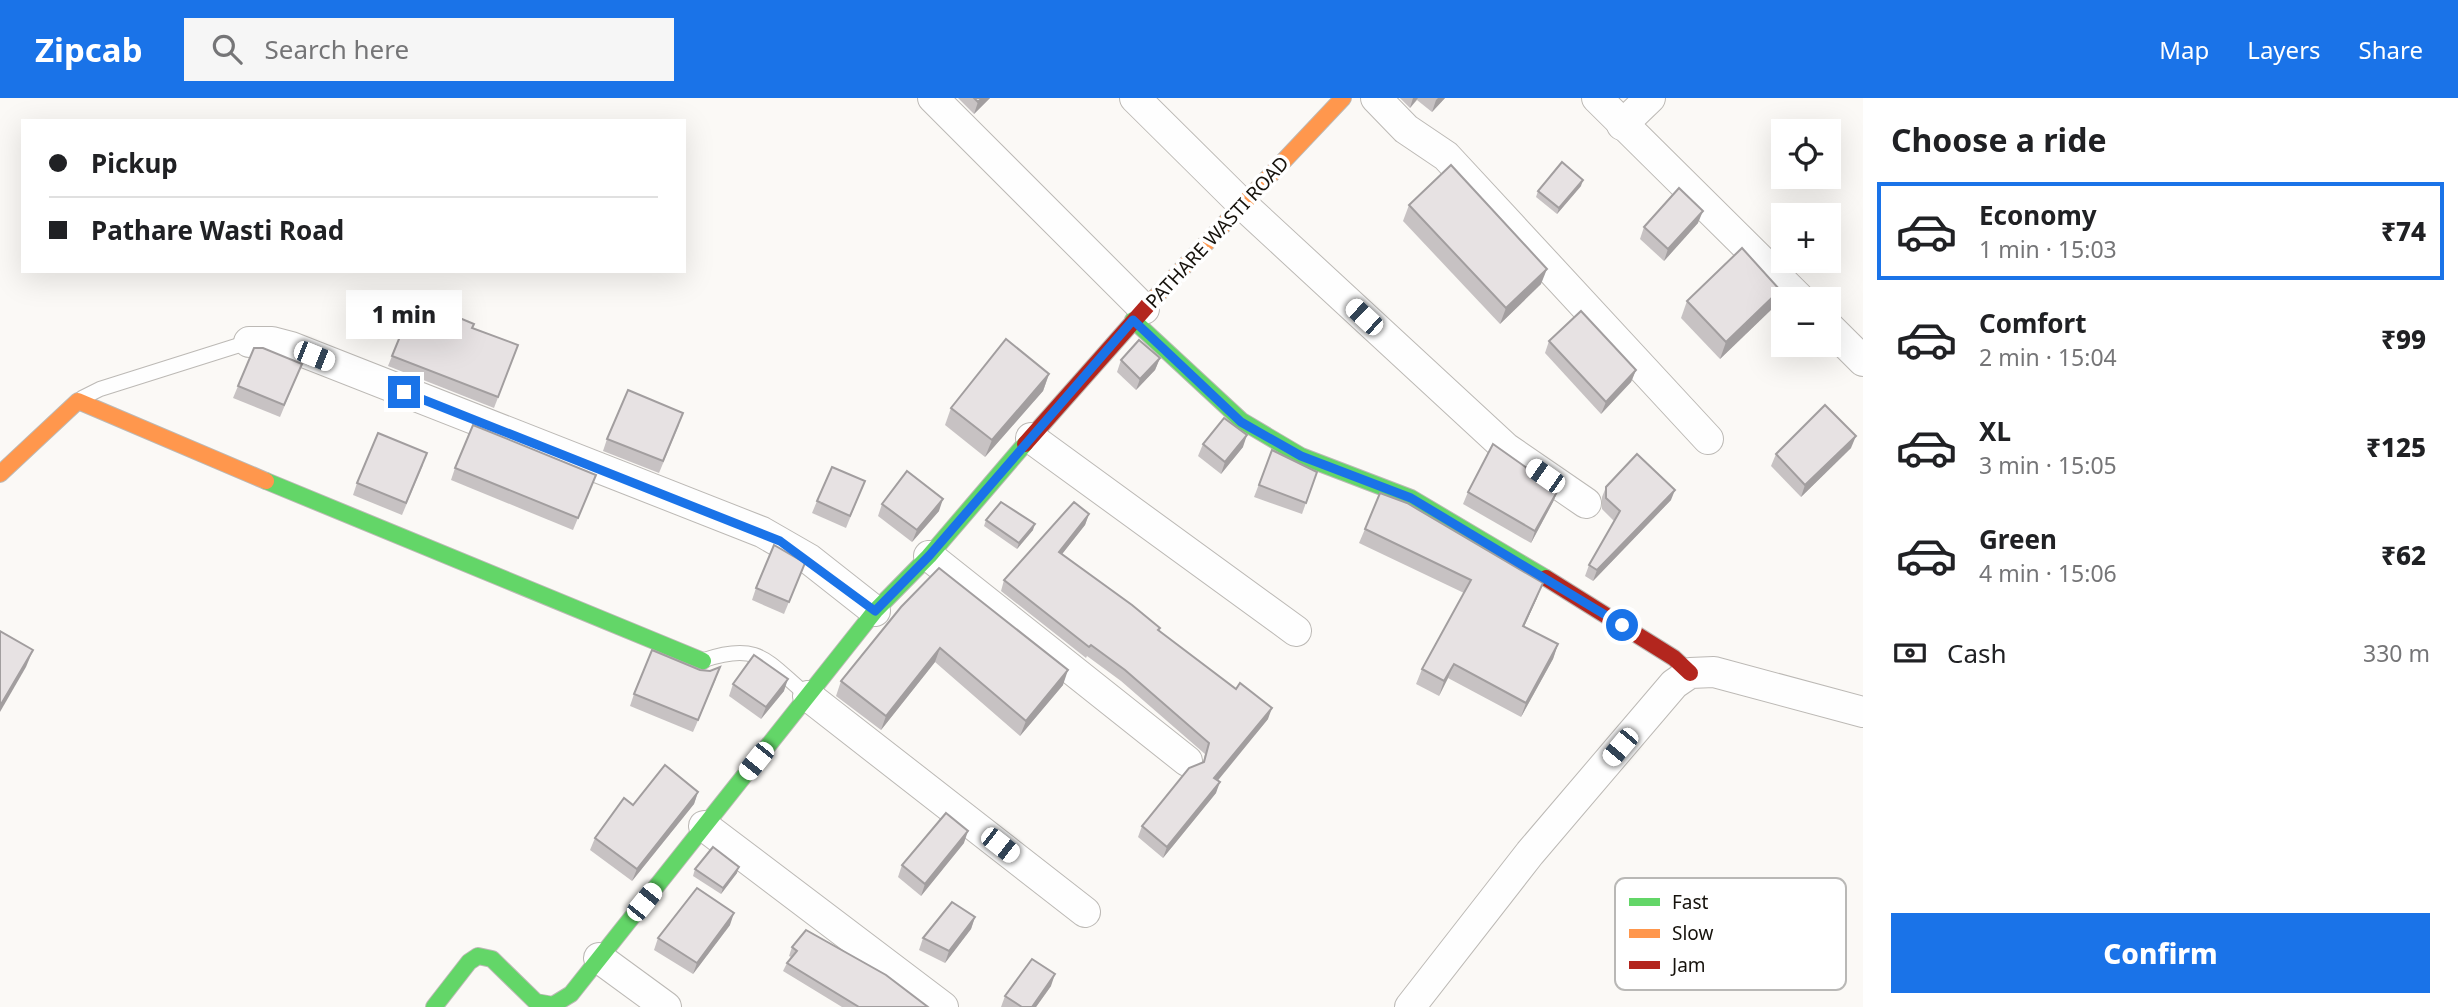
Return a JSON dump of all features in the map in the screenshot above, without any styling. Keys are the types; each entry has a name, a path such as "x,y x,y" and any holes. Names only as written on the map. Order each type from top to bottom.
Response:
{"street":[{"path":"933,98 1241,422 1301,456 1411,498 1674,657 1690,673"},
{"path":"1135,98 1243,205 1506,448 1586,503"},
{"name":"PATHARE WASTI ROAD","path":"435,1007 469,962 478,956 492,958 536,1002 553,1005 571,994 875,611 929,556 1139,315 1343,98"},
{"path":"1376,98 1406,129 1446,156 1708,439"},
{"path":"1597,98 1788,287"},
{"path":"1622,125 1650,98"},
{"path":"1841,339 1863,361"},
{"path":"249,342 272,342 291,347 762,532 809,559 875,611"},
{"path":"0,474 78,401 375,528 703,661"},
{"path":"1031,438 1296,631"},
{"path":"929,556 1187,761"},
{"path":"1410,1007 1530,853 1674,684 1690,673 1714,672 1863,712"},
{"path":"808,696 1085,912"},
{"path":"704,826 943,1007"},
{"path":"599,958 666,1007"}],"lane":[{"path":"78,401 100,389 249,342"},
{"path":"703,661 730,651 756,653 808,696"}],"building":[{"path":"1562,162 1583,180 1559,208 1538,191"},
{"path":"1451,165 1547,269 1506,308 1409,205"},
{"path":"1679,188 1703,211 1668,249 1644,227"},
{"path":"1742,248 1777,287 1771,287 1771,299 1726,342 1687,301"},
{"path":"412,307 439,319 443,311 474,324 472,328 518,345 498,397 392,356"},
{"path":"1581,311 1636,370 1606,402 1549,341"},
{"path":"1006,339 1049,374 992,440 951,408"},
{"path":"1139,340 1160,358 1140,379 1121,360"},
{"path":"254,348 263,348 302,364 284,405 238,386"},
{"path":"628,390 683,413 663,461 607,439"},
{"path":"1825,405 1856,436 1805,485 1776,454"},
{"path":"1224,418 1247,435 1225,462 1203,444"},
{"path":"473,425 596,475 578,518 455,468"},
{"path":"378,433 427,453 406,503 357,483"},
{"path":"1493,444 1558,490 1535,531 1468,492"},
{"path":"1272,450 1317,472 1306,503 1259,485"},
{"path":"1637,454 1675,490 1597,570 1589,565 1620,511 1606,498 1606,487"},
{"path":"832,467 865,481 850,516 817,501"},
{"path":"907,471 943,499 917,530 882,504"},
{"path":"1380,493 1407,503 1543,583 1523,626 1558,644 1526,703 1454,664 1444,681 1422,669 1471,580 1365,529"},
{"path":"1001,502 1035,524 1019,543 986,520"},
{"path":"1074,502 1089,514 1059,552 1132,605 1160,628 1158,630 1236,689 1240,683 1272,708 1214,778 1220,782 1167,847 1142,826 1189,768 1204,762 1209,743 1125,670 1091,645 1089,647 1004,580"},
{"path":"774,545 805,563 789,602 756,588"},
{"path":"939,568 1068,670 1026,721 940,648 886,716 841,681 901,607"},
{"path":"0,631 33,650 0,706"},
{"path":"652,650 700,670 710,671 720,667 698,720 634,694"},
{"path":"754,655 788,679 766,707 733,684"},
{"path":"665,765 698,792 637,869 595,838 624,798 633,805"},
{"path":"946,813 968,831 925,884 902,865"},
{"path":"713,847 739,867 723,888 695,869"},
{"path":"697,888 734,913 697,963 658,938"},
{"path":"952,902 975,917 949,951 923,938"},
{"path":"806,930 886,975 928,1007 859,1007 787,963 797,951 792,947"},
{"path":"1032,959 1055,974 1032,1007 1022,1007 1005,996"}],"traffic: fast":[{"path":"1133,320 1242,421 1301,456 1411,498 1546,578"},
{"path":"434,1007 469,962 478,956 492,959 536,1002 553,1005 571,994 875,611 929,556 1025,444"},
{"path":"266,481 703,661"}],"traffic: slow":[{"path":"1148,305 1343,98"},
{"path":"0,474 78,401 266,481"}],"traffic: jam":[{"path":"1025,444 1148,305"},
{"path":"1546,578 1674,658 1690,673"}],"route":[{"path":"404,392 762,532 809,559 875,611 929,556 1133,320 1241,422 1301,456 1411,498 1622,625"}]}
